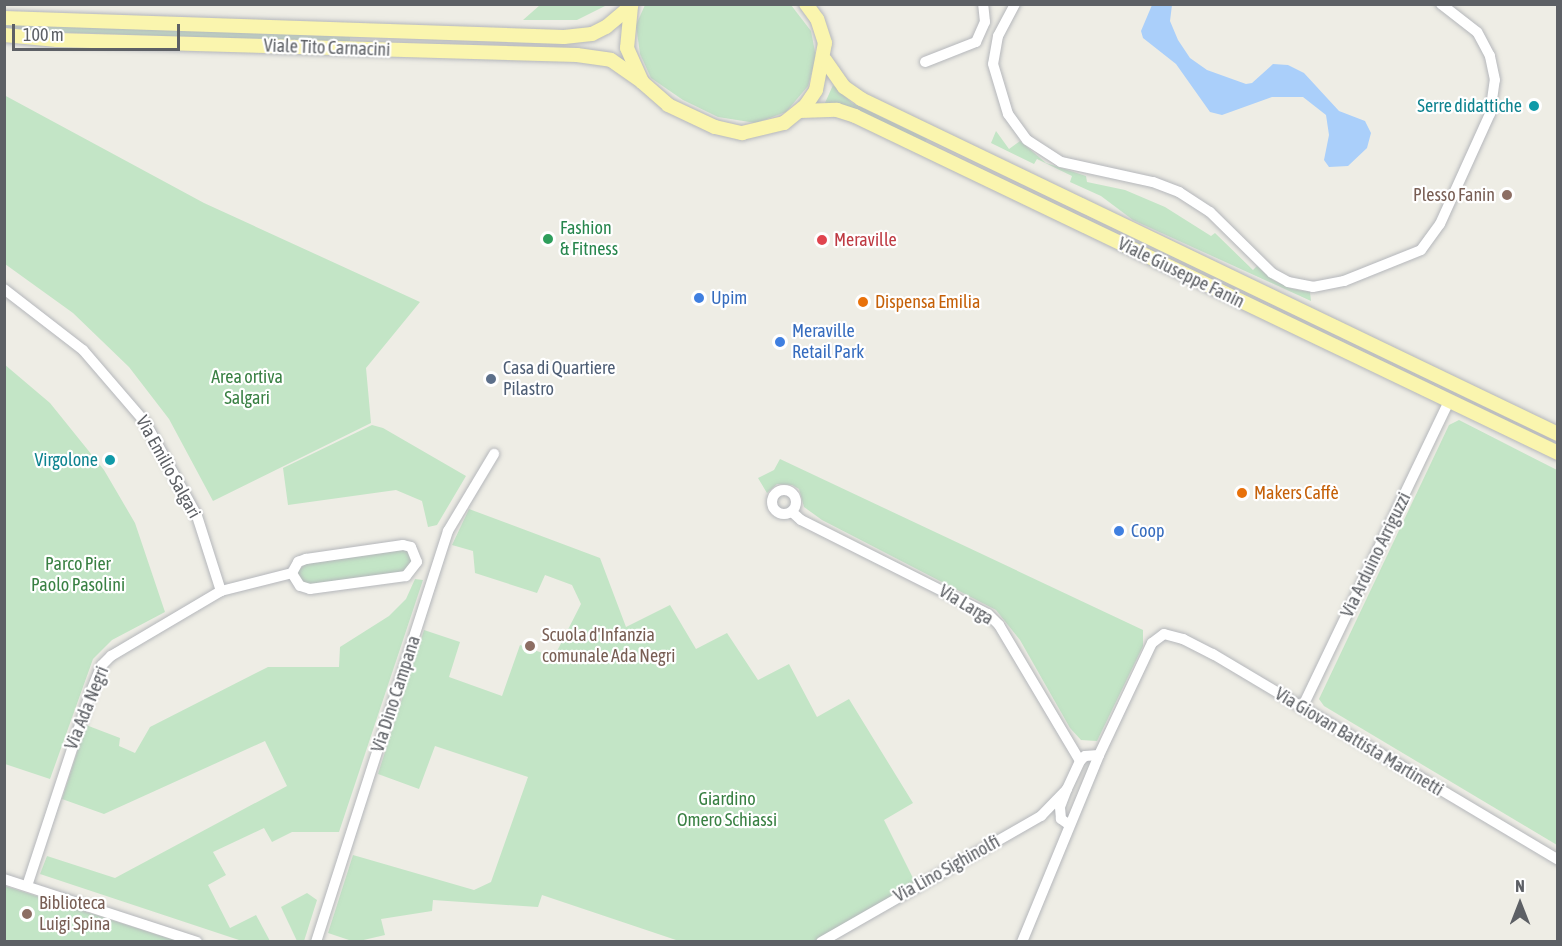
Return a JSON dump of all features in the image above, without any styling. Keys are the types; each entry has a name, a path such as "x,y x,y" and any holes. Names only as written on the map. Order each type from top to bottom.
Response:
{"main road":[{"path":"632,5 627,48 642,82"},
{"name":"Viale Tito Carnacini","path":"4,18 564,37 592,34 606,27 632,5"},
{"path":"800,111 816,90 825,60 822,30 809,5"},
{"name":"Viale Tito Carnacini","path":"4,35 57,40 594,56 611,60 642,82 668,105 728,131 760,131 784,123 800,111"},
{"name":"Viale Giuseppe Fanin","path":"825,60 844,87 861,99 1557,434"},
{"name":"Viale Giuseppe Fanin","path":"800,111 837,110 855,116 1557,453"}],"street":[{"path":"925,62 976,42 985,22 983,4"},
{"path":"1015,4 998,36 993,64 1008,114 1027,140 1060,162 1154,182 1179,192 1210,212 1272,273 1288,282 1313,287 1344,281 1421,250 1440,224 1490,114 1495,80 1487,51 1466,21 1441,4"},
{"name":"Via Emilio Salgari","path":"4,289 83,350 141,416 184,489 221,591"},
{"name":"Via Arduino Arriguzzi","path":"1302,708 1449,401"},
{"name":"Via Dino Campana","path":"316,942 448,531 494,454"},
{"name":"Via Larga","path":"792,512 801,520 988,614 999,625 1080,761"},
{"name":"Via Ada Negri","path":"27,886 68,753 102,665 127,646 221,591 292,573 298,562 306,559 403,545 411,548 417,562 406,576 310,589 300,586 292,573"},
{"name":"Via Giovan Battista Martinetti","path":"1099,755 1158,637 1168,634 1183,639 1302,708 1557,861"},
{"path":"1022,942 1068,824 1099,755 1085,756 1080,761 1067,789 1060,807 1061,819 1068,824"},
{"name":"Via Lino Sighinolfi","path":"821,942 1041,816 1067,789"},
{"path":"4,879 197,942"}],"green space":[{"path":"540,5 607,5 577,20 523,20"},
{"path":"645,5 791,5 811,31 816,57 808,86 786,112 756,123 718,117 683,100 651,78 640,54 636,25"},
{"path":"4,23 350,37 350,42 48,32 5,27"},
{"path":"833,85 852,103 927,139 925,142 842,105 825,103"},
{"name":"Area ortiva Salgari","path":"4,95 204,203 420,302 366,368 371,423 213,501 169,419 129,367 73,313 5,264"},
{"path":"996,131 1009,149 1020,141 1046,163 1086,176 1087,182 1125,190 1165,207 1211,236 1215,233 1253,270 1257,266 1273,280 1292,289 1310,292 1311,301 1133,220 1101,196 1070,182 1072,176 1037,159 1034,164 991,143"},
{"name":"Parco Pier Paolo Pasolini","path":"4,364 50,403 104,470 135,523 165,612 112,640 93,659 50,779 5,764"},
{"path":"1459,420 1557,470 1557,845 1324,706 1319,699 1449,425"},
{"path":"372,425 383,428 466,476 437,525 428,527 422,501 396,490 288,505 283,468"},
{"path":"780,459 1143,630 1143,646 1097,741 1081,740 1070,728 1020,640 996,610 822,520 804,507 799,489 792,485 777,484 767,493 758,478 774,470"},
{"name":"Giardino Omero Schiassi","path":"469,509 600,558 626,627 670,605 696,649 727,633 758,680 789,664 817,717 849,699 913,803 884,820 919,890 823,941 679,941 542,895 538,907 433,900 432,911 381,919 385,935 355,942 328,933 353,855 474,890 491,882 528,777 435,746 419,789 378,774 424,630 460,642 449,677 502,696 520,645 554,657 581,604 572,585 545,575 537,593 475,573 473,551 452,545"},
{"path":"403,548 409,551 413,561 403,573 310,586 302,583 297,572 307,562"},
{"path":"415,579 423,580 339,832 292,832 272,842 264,828 213,852 226,875 208,885 230,928 256,915 270,941 242,941 40,874 47,856 115,878 287,786 265,741 104,814 62,799 86,725 120,738 119,746 135,753 150,727 268,667 339,667 340,647 389,616 406,599"},
{"path":"5,886 177,941 5,941"},
{"path":"307,893 317,900 304,941 297,941 281,907"}],"water":[{"path":"1152,5 1172,5 1170,21 1178,40 1190,58 1207,70 1246,84 1252,83 1273,64 1288,65 1304,73 1339,111 1365,121 1371,133 1367,148 1348,166 1329,167 1324,160 1329,135 1326,115 1303,97 1272,97 1222,115 1210,112 1176,64 1143,38 1141,31"}],"place":[{"name":"Serre didattiche","path":"1534,106"},
{"name":"Plesso Fanin","path":"1507,195"},
{"name":"Fashion & Fitness","path":"548,239"},
{"name":"Meraville","path":"822,240"},
{"name":"Upim","path":"699,298"},
{"name":"Dispensa Emilia","path":"863,302"},
{"name":"Meraville Retail Park","path":"780,342"},
{"name":"Casa di Quartiere Pilastro","path":"491,379"},
{"name":"Virgolone","path":"110,460"},
{"name":"Makers Caffè","path":"1242,493"},
{"name":"Coop","path":"1119,531"},
{"name":"Scuola d'Infanzia comunale Ada Negri","path":"530,646"},
{"name":"Biblioteca Luigi Spina","path":"27,914"}]}
